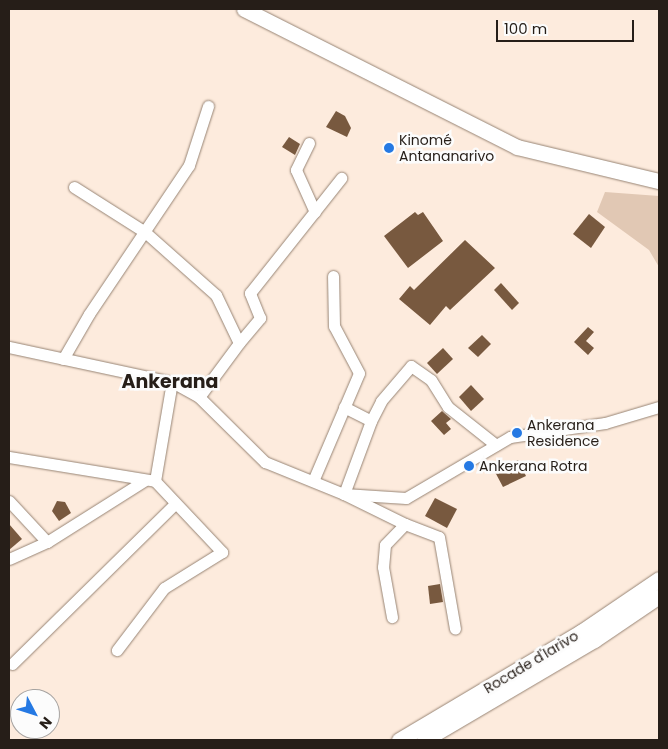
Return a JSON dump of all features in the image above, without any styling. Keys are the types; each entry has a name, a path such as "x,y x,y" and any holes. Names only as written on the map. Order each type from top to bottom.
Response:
{"main road":[{"path":"244,9 517,147 659,182"},
{"name":"Rocade d'Iarivo","path":"400,740 582,632 659,579"},
{"name":"Rocade d'Iarivo","path":"424,740 594,640 659,596"}],"street":[{"path":"63,359 88,314 189,165 208,106"},
{"path":"309,143 296,170 314,212"},
{"path":"199,397 260,318 250,293 341,178"},
{"path":"74,186 145,232 216,295 239,343"},
{"path":"313,481 359,373 334,326 333,276"},
{"path":"9,347 172,382 199,397 265,462 344,494 405,524 439,537 455,630"},
{"path":"344,494 371,421 381,402 411,366 431,380 448,408 496,445"},
{"path":"9,559 47,542 149,481 172,382"},
{"path":"344,407 371,421"},
{"path":"344,494 406,498 510,437 605,423 659,407"},
{"path":"9,457 149,481 175,504 222,552 164,588 116,650"},
{"path":"9,501 47,542"},
{"path":"12,664 175,504"},
{"path":"392,616 383,567 386,545 405,524"}],"shaded area":[{"path":"605,192 659,196 659,267 649,250 597,212"}],"building":[{"path":"336,111 345,116 351,128 347,137 326,127"},
{"path":"289,137 300,144 295,155 282,147"},
{"path":"415,212 418,215 423,212 443,241 408,268 384,236"},
{"path":"589,214 605,227 591,248 573,234"},
{"path":"465,240 495,268 450,310 446,306 430,325 399,299 410,286 414,290"},
{"path":"501,283 519,303 512,310 494,290"},
{"path":"588,327 594,332 586,341 594,348 588,355 574,342"},
{"path":"482,335 491,344 478,357 468,348"},
{"path":"443,348 453,359 437,374 427,363"},
{"path":"471,385 484,399 471,411 459,397"},
{"path":"442,411 451,419 446,423 451,429 444,435 431,421"},
{"path":"518,460 526,476 503,487 495,472"},
{"path":"435,498 457,509 447,528 425,516"},
{"path":"57,501 65,502 71,513 59,521 52,511"},
{"path":"9,524 22,539 9,550"},
{"path":"440,584 443,602 430,604 428,586"}],"place":[{"name":"Kinomé Antananarivo","path":"389,148"},
{"name":"Ankerana Residence","path":"517,433"},
{"name":"Ankerana Rotra","path":"469,466"}],"district":[{"name":"Ankerana","path":"170,382"}]}
